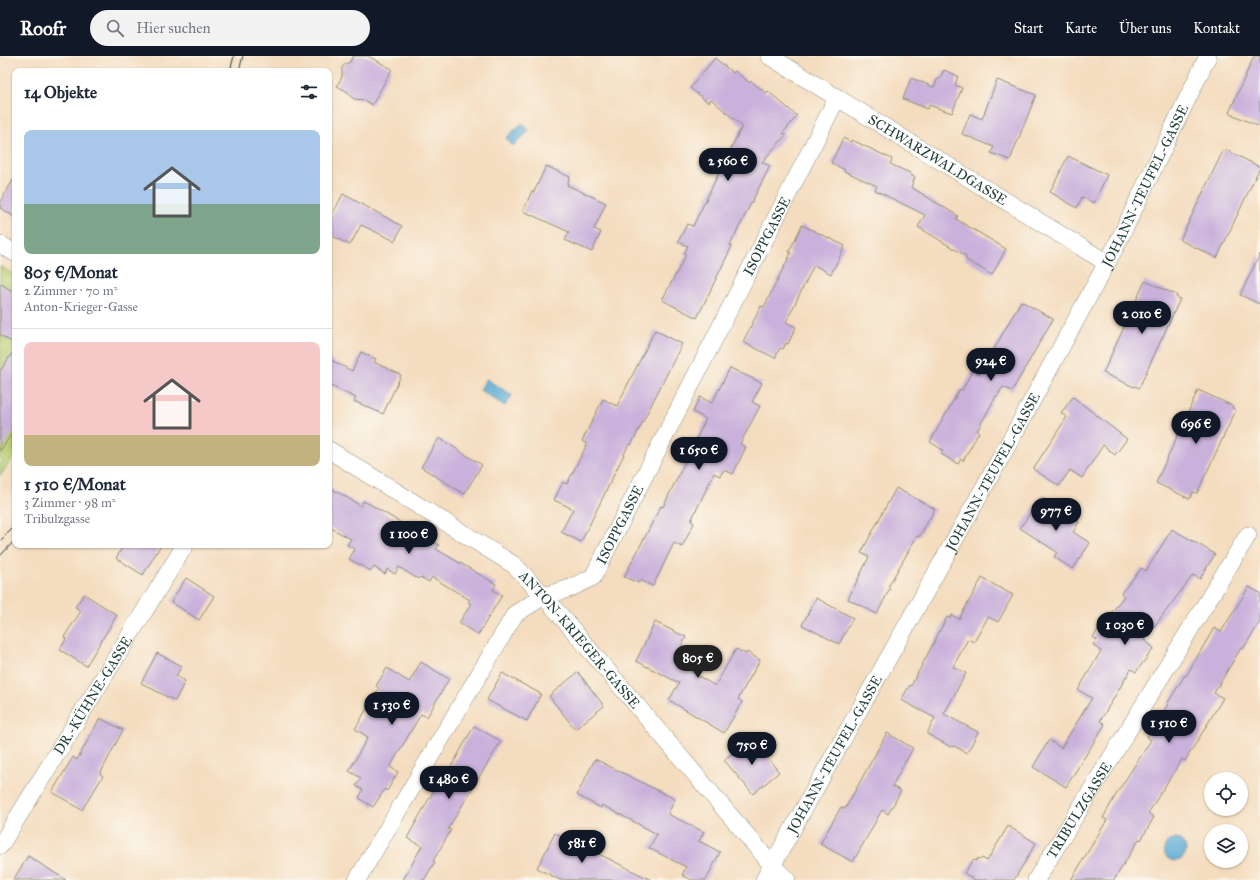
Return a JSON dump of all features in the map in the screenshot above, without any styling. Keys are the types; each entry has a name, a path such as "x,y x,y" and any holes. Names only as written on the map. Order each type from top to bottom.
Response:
{"street":[{"name":"SCHWARZWALDGASSE","path":"770,56 1107,263"},
{"name":"JOHANN-TEUFEL-GASSE","path":"764,880 1016,432 1107,263 1208,56"},
{"name":"ISOPPGASSE","path":"357,880 515,614 544,596 571,588 594,578 837,98"},
{"path":"0,244 12,251"},
{"name":"ANTON-KRIEGER-GASSE","path":"332,452 514,565 544,596 772,865 787,880"},
{"name":"TRIBULZGASSE","path":"1036,880 1248,536"},
{"name":"DR.-KÜHNE-GASSE","path":"0,846 183,548"}],"green space":[{"path":"0,266 12,274 12,459 0,476"}],"water":[{"path":"522,123 529,131 513,146 506,138"},
{"path":"486,379 512,395 505,406 480,390"},
{"path":"1175,839 1183,842 1186,850 1183,858 1175,861 1167,858 1164,850 1167,842"}],"building":[{"path":"353,56 368,56 392,69 372,105 364,100 354,99 348,92 337,86 342,77 342,68 345,64 350,62"},
{"path":"1254,56 1260,56 1260,127 1229,113"},
{"path":"715,58 733,73 735,71 766,93 768,91 797,116 783,133 786,135 762,162 770,166 730,245 732,246 697,318 662,300 686,255 684,254 688,246 678,242 687,224 693,226 742,126 711,99 709,103 690,88"},
{"path":"944,70 958,76 955,85 962,88 952,113 929,105 928,109 903,99 911,78 934,87"},
{"path":"997,80 1036,95 1010,160 991,153 994,147 962,134 970,114 982,119"},
{"path":"843,138 851,142 852,140 892,159 890,164 910,173 910,175 915,177 911,187 958,216 956,219 1006,249 992,275 965,259 966,256 918,227 925,215 875,190 877,186 844,171 845,170 831,163"},
{"path":"1224,149 1260,167 1217,258 1180,240"},
{"path":"1068,156 1107,175 1094,203 1082,197 1077,208 1050,192"},
{"path":"546,166 570,177 567,185 606,203 594,229 601,232 592,252 565,240 569,232 523,211"},
{"path":"12,182 12,215 0,208 0,202"},
{"path":"343,194 402,226 395,241 361,225 350,245 332,236 332,215"},
{"path":"802,225 845,246 831,274 814,265 786,322 796,327 788,344 786,343 783,349 780,348 775,358 743,342 761,306 764,307 791,253 789,252"},
{"path":"1260,254 1260,304 1240,295"},
{"path":"1145,281 1177,295 1176,297 1180,299 1139,388 1103,373"},
{"path":"0,283 12,291 12,342 0,335"},
{"path":"1021,301 1053,319 1012,391 1003,387 996,396 963,461 961,459 958,464 941,454 943,450 930,442 960,389 962,390 973,370 980,374"},
{"path":"655,330 682,344 631,445 629,444 581,542 561,532 573,509 554,500 563,482 567,484 587,444 582,441 603,399 617,406"},
{"path":"361,352 376,359 374,362 401,375 383,414 354,401 356,398 332,386 332,361 352,371"},
{"path":"12,353 12,433 0,451 0,371"},
{"path":"730,368 762,383 752,402 760,406 740,444 746,447 733,474 724,470 720,476 714,473 691,521 694,523 682,547 674,543 653,586 640,580 639,583 624,577 661,506 663,507 706,419 693,412 700,397 712,403"},
{"path":"1198,390 1233,406 1232,408 1236,410 1197,493 1193,492 1190,499 1156,483"},
{"path":"1073,397 1127,439 1115,455 1103,445 1082,478 1070,470 1059,486 1033,469 1067,417 1061,413"},
{"path":"439,438 482,465 464,494 421,467"},
{"path":"896,488 935,509 919,537 917,536 888,587 890,588 877,614 848,599 869,557 861,553"},
{"path":"332,489 361,506 363,501 371,505 439,545 436,549 496,584 493,590 502,595 478,635 459,623 471,604 468,602 470,600 432,577 429,582 420,577 418,579 399,567 395,574 387,569 385,574 374,567 371,571 349,559 355,549 347,545 351,539 332,529"},
{"path":"1041,497 1079,522 1073,532 1090,543 1073,569 1054,557 1057,552 1020,528"},
{"path":"1172,529 1215,554 1200,579 1193,575 1144,640 1154,648 1136,672 1131,669 1100,721 1105,724 1066,787 1033,767 1049,740 1061,748 1092,698 1078,690 1101,651 1093,645 1097,640 1093,637 1124,596 1121,593 1142,568 1146,571"},
{"path":"122,548 159,548 143,575 116,558"},
{"path":"186,578 214,596 199,620 171,602"},
{"path":"982,578 1013,595 998,622 988,617 974,642 968,639 953,667 966,673 944,714 978,732 967,753 954,746 951,747 927,734 935,718 901,700 910,685 911,686 947,617 950,618 952,615 959,619"},
{"path":"1249,587 1260,593 1260,622 1243,649 1241,648 1214,693 1223,698 1185,761 1182,759 1148,813 1154,817 1141,840 1139,839 1114,880 1071,880 1107,820 1103,818 1117,793 1151,740 1147,737 1167,704 1185,675 1186,676 1214,628 1221,632"},
{"path":"84,594 117,615 86,666 60,650 66,639 64,637 81,611 75,607"},
{"path":"816,598 853,618 839,644 802,625"},
{"path":"655,622 686,637 674,661 715,686 736,649 746,654 747,652 760,660 738,699 742,702 724,733 669,700 679,683 636,661"},
{"path":"157,653 182,666 176,676 185,681 175,701 141,683"},
{"path":"421,662 449,679 427,717 421,714 390,767 398,772 387,791 385,789 373,807 359,798 363,790 356,786 361,778 349,771 368,737 355,729 379,688 376,686 387,668 409,682"},
{"path":"578,672 604,706 575,729 549,696"},
{"path":"502,673 541,694 527,721 487,700"},
{"path":"100,718 123,730 100,774 103,776 82,810 52,792 73,757 77,760"},
{"path":"474,726 501,741 448,829 451,830 424,880 403,880 422,846 407,838 447,767 450,769"},
{"path":"887,733 913,748 892,786 901,791 888,814 882,810 853,862 820,844 841,807 845,809"},
{"path":"751,738 779,772 753,794 724,760"},
{"path":"595,759 675,799 668,814 704,832 699,841 720,852 706,880 692,880 682,875 686,867 649,848 657,834 602,805 601,808 577,795"},
{"path":"1008,826 1036,843 1014,880 975,880 964,873 973,860 976,861 978,858 982,858 987,861"},
{"path":"555,833 651,880 560,880 537,868"},
{"path":"28,856 66,880 13,880"}],"tram line":[{"path":"231,68 234,56"},
{"path":"240,68 243,56"},
{"path":"0,541 12,529"},
{"path":"0,556 12,543"}]}
